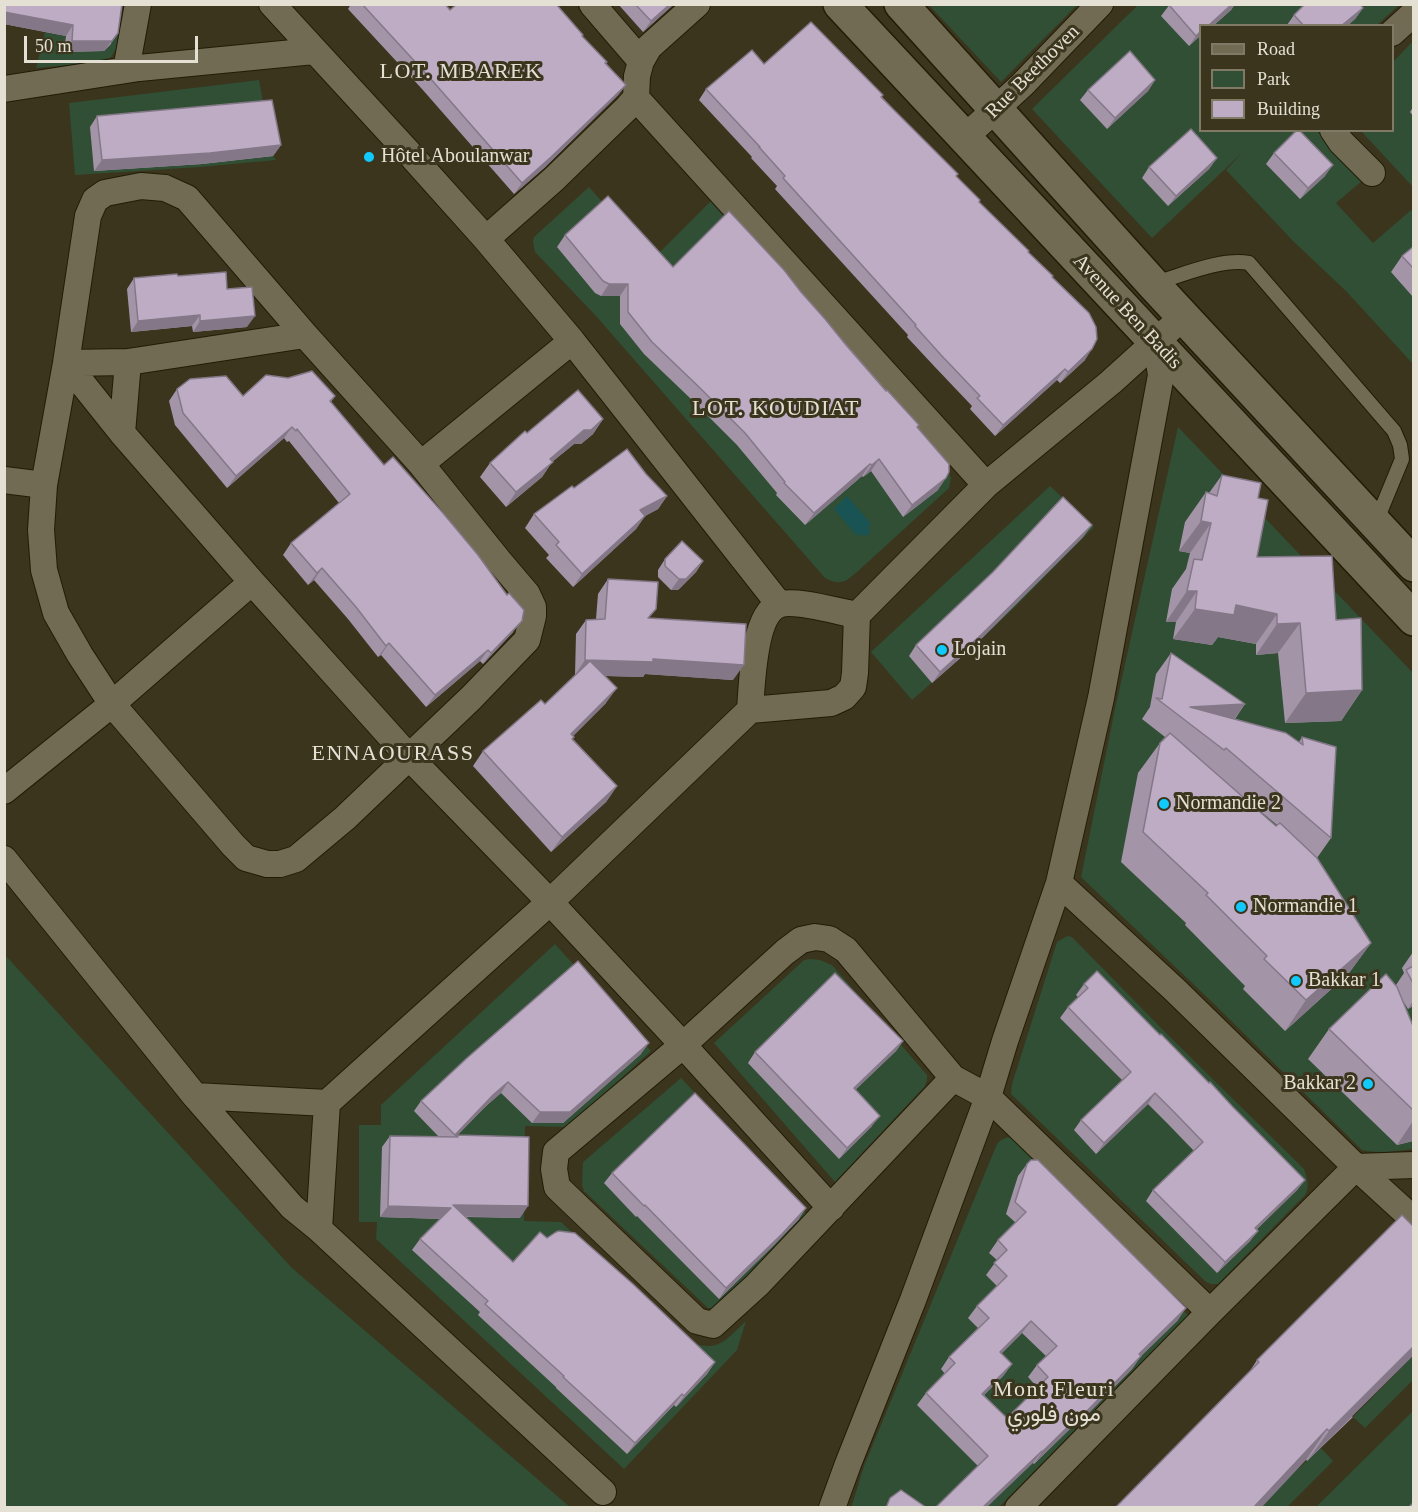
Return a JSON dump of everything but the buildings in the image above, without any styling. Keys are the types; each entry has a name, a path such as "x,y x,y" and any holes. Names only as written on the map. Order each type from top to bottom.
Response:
{"main road":[{"name":"Avenue Ben Badis","path":"840,4 1413,619"},
{"name":"Avenue Ben Badis","path":"901,4 1153,284 1413,565"}],"street":[{"path":"126,70 138,4"},
{"path":"272,4 486,239 572,341 779,604"},
{"path":"592,4 641,61"},
{"path":"486,239 554,179 636,98 641,61 649,48 697,4"},
{"name":"Rue Beethoven","path":"964,138 1022,85 1100,4"},
{"path":"1394,31 1413,13"},
{"path":"4,88 126,70 314,51"},
{"path":"636,98 986,485"},
{"path":"1334,132 1341,142 1372,173"},
{"path":"141,186 165,188 187,198 305,335 421,464 527,594 534,616 527,640 471,698 345,818 296,859 280,864 267,864 246,858 233,845 112,704 80,656 56,613 44,570 41,530 44,484 66,363 88,216 95,200 105,193 141,186"},
{"path":"319,1229 327,1103 550,902 750,710 831,703 844,697 853,687 857,615 986,485 1111,382 1184,316"},
{"path":"66,363 128,362 305,335"},
{"path":"421,464 572,341"},
{"path":"832,1508 988,1098 1059,883 1101,698 1161,375 1155,343"},
{"path":"122,433 128,362"},
{"path":"66,363 122,433 409,757 550,902 831,1209"},
{"path":"4,480 44,484"},
{"path":"4,791 112,704 252,582"},
{"path":"750,710 758,633 768,613 779,604 802,604 857,615"},
{"path":"4,859 195,1096 292,1207 319,1229 603,1492"},
{"path":"1059,883 1175,990 1413,1220"},
{"path":"953,1078 757,1285 712,1325 697,1321 556,1187 554,1169 556,1152 683,1045 785,952 801,940 815,937 829,939 846,950 953,1078 988,1098 1210,1312"},
{"path":"195,1096 327,1103"},
{"path":"1018,1508 1356,1167 1413,1165"}],"lane":[{"path":"1153,284 1222,263 1238,261 1249,263 1394,431 1400,445 1402,459 1375,524"}],"green space":[{"path":"4,5 123,5 116,49 111,57 103,62 36,68 45,32 5,24"},
{"path":"929,5 1077,5 1001,82"},
{"path":"1138,5 1399,5 1378,24 1199,24 1199,132 1318,132 1363,180 1336,203 1373,243 1411,210 1413,213 1413,364 1346,291 1293,241 1226,170 1242,153 1152,238 1032,109"},
{"path":"1413,41 1413,187 1362,132 1394,132 1394,61"},
{"path":"259,80 273,156 276,160 75,175 69,103"},
{"path":"589,187 653,259 711,201 944,461 951,478 949,488 857,572 843,582 825,578 596,316 535,252 534,237"},
{"path":"1178,427 1413,673 1413,1149 1381,1152 1362,1150 1081,877 1115,709"},
{"path":"1050,486 1094,527 1013,609 912,700 871,652"},
{"path":"1067,936 1072,937 1304,1169 1308,1185 1305,1195 1218,1284 1206,1282 1011,1094 1012,1084 1057,942"},
{"path":"555,944 651,1051 568,1127 525,1126 524,1221 561,1222 689,1342 708,1346 721,1343 746,1321 737,1350 624,1469 376,1239 377,1222 359,1222 359,1125 381,1125 381,1105"},
{"path":"4,954 292,1268 570,1507 5,1507"},
{"path":"810,959 832,965 927,1075 925,1086 835,1182 714,1043 804,960"},
{"path":"681,1078 805,1212 808,1219 715,1309 708,1308 584,1191 582,1185 583,1162"},
{"path":"1008,1137 1014,1138 1117,1246 1188,1315 999,1507 851,1508 864,1466 997,1144"},
{"path":"1413,1356 1413,1380 1365,1428 1353,1417"},
{"path":"1413,1411 1413,1507 1316,1507"},
{"path":"1321,1448 1333,1461 1287,1507 1260,1508 1287,1479"}],"water":[{"path":"847,496 871,524 868,527 870,532 868,535 863,536 860,533 857,536 834,509"}],"place":[{"name":"Hôtel Aboulanwar","path":"369,157"},
{"name":"Lojain","path":"942,650"},
{"name":"Normandie 2","path":"1164,804"},
{"name":"Normandie 1","path":"1241,907"},
{"name":"Bakkar 1","path":"1296,981"},
{"name":"Bakkar 2","path":"1368,1084"}],"district":[{"name":"LOT. MBAREK","path":"461,72"},
{"name":"LOT. KOUDIAT","path":"776,409"},
{"name":"ENNAOURASS","path":"393,754"},
{"name":"Mont Fleuri مون فلوري","path":"1054,1402"}]}
